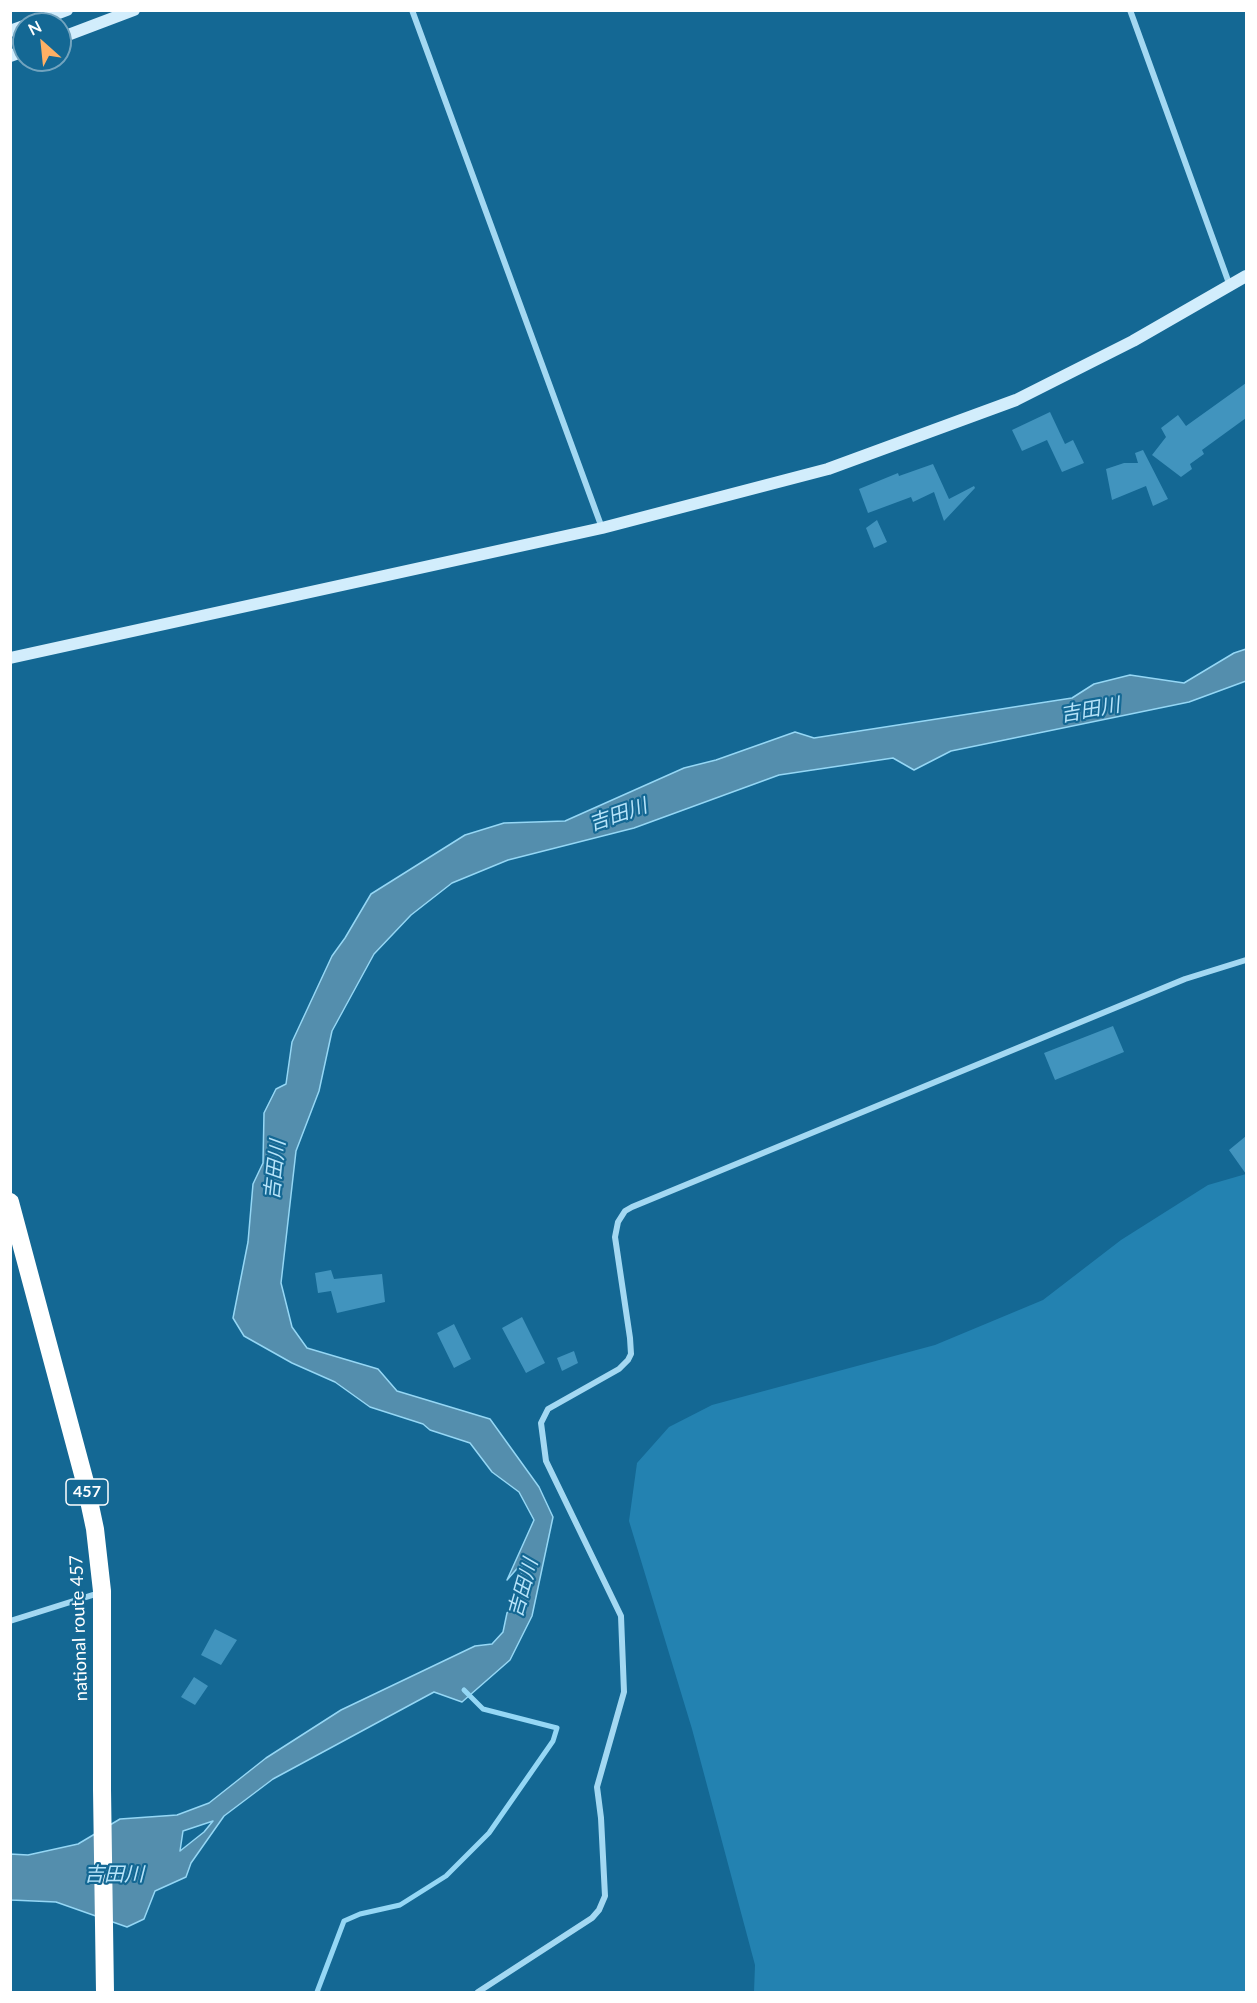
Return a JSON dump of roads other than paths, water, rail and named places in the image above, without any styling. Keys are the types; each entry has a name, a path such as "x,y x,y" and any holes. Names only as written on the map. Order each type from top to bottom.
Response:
{"highway":[{"name":"national route 457","path":"10,1202 85,1482 95,1529 102,1591 105,1992"}],"street":[{"path":"72,33 134,10"},
{"path":"412,10 602,528"},
{"path":"1130,10 1230,286"},
{"path":"10,658 602,528 828,469 1016,400 1133,341 1246,276"},
{"path":"478,1992 592,1918 599,1910 605,1896 602,1829 597,1787 624,1692 621,1616 546,1461 541,1423 548,1409 619,1369 631,1354 615,1237 618,1222 625,1211 1185,979 1246,960"},
{"path":"10,1621 102,1591"}],"water":[{"name":"吉田川","path":"1246,649 1246,681 1189,702 951,751 914,770 893,758 779,775 634,828 508,860 452,883 411,915 374,954 332,1031 319,1091 296,1151 281,1283 292,1327 307,1348 378,1369 397,1391 490,1419 539,1487 553,1517 532,1616 510,1660 462,1702 434,1692 273,1779 224,1816 191,1863 186,1877 155,1891 144,1919 127,1927 56,1902 11,1900 10,1854 28,1855 78,1844 120,1819 177,1815 209,1803 266,1758 341,1710 475,1646 492,1644 503,1632 507,1613 519,1595 522,1563 507,1580 534,1520 519,1492 492,1472 470,1443 430,1430 423,1424 370,1407 335,1382 292,1363 244,1336 233,1318 248,1242 253,1184 263,1163 264,1113 276,1089 286,1084 292,1042 332,956 371,894 465,835 504,823 565,821 684,768 716,760 795,732 814,738 1072,698 1094,684 1130,675 1184,683 1234,653","holes":["213,1821 204,1832 180,1851 183,1831"]}],"waterway":[{"path":"317,1992 344,1921 360,1914 400,1905 446,1876 489,1833 553,1741 557,1728 483,1709 464,1690"}]}
